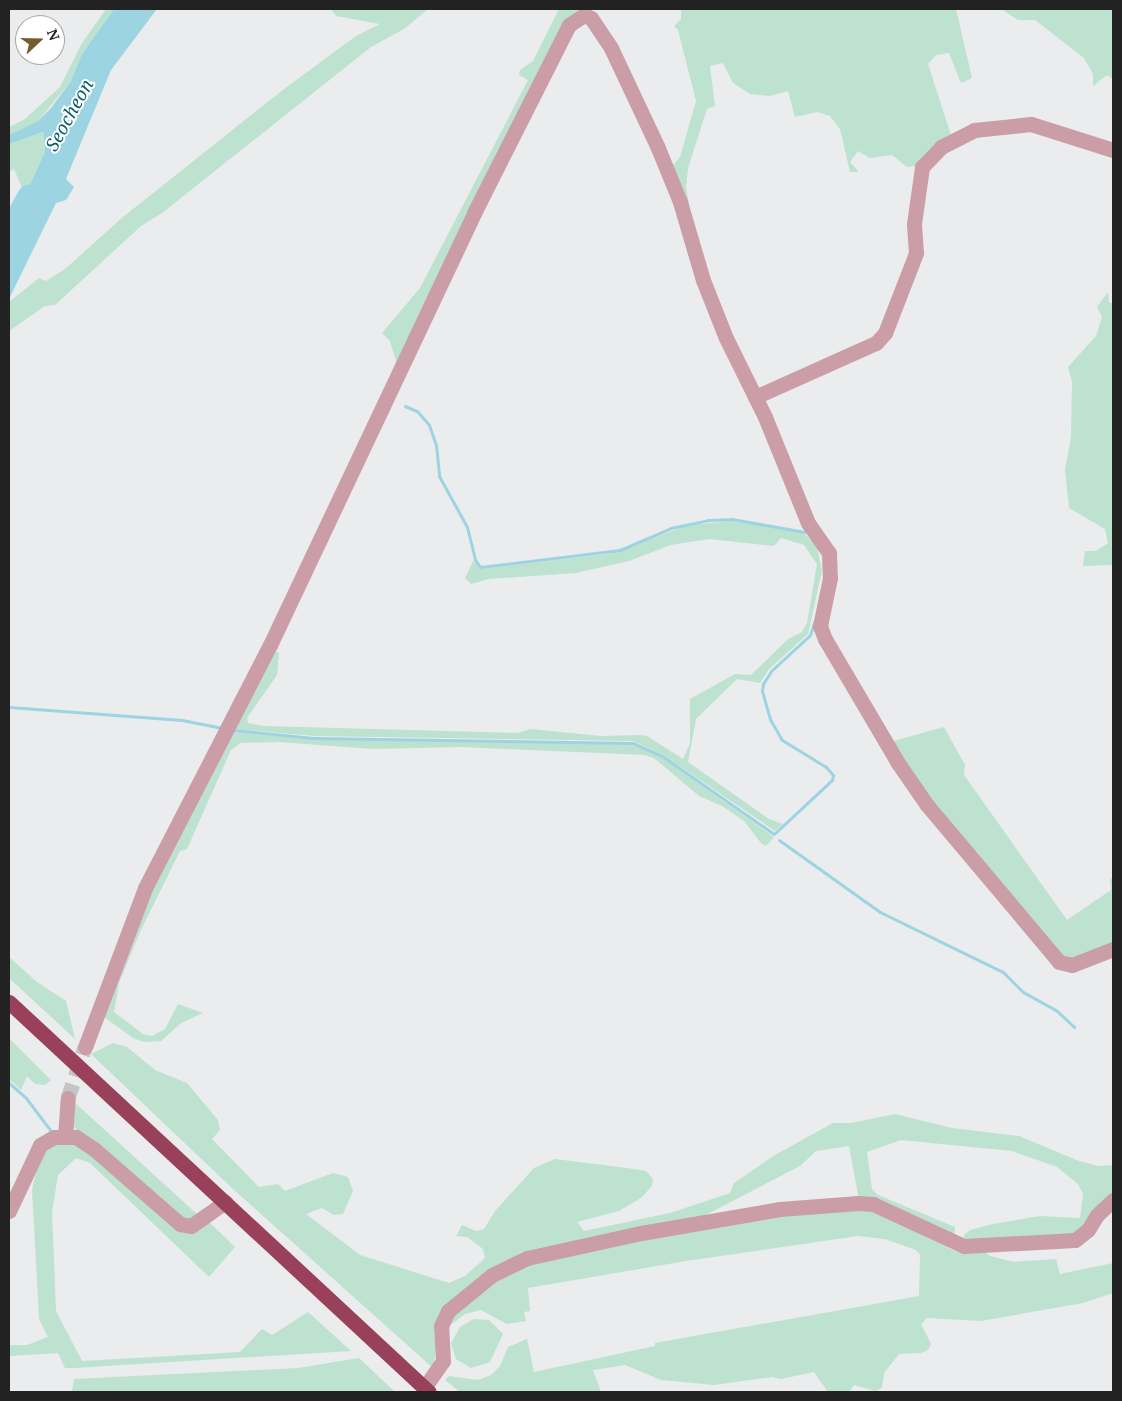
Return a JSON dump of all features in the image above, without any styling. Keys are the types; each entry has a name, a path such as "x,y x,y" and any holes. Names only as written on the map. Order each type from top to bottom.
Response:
{"highway":[{"path":"9,1002 426,1390"}],"street":[{"path":"85,1047 145,888 270,645 529,104 569,25 584,12 591,18 611,48 658,148 680,202 703,280 756,397 808,523 829,553 830,578 820,626 825,639 898,763 927,805 1060,962 1072,965 1113,949"},
{"path":"756,397 876,343 885,333 916,253 914,224 922,167 941,147 974,130 1032,124 1113,150"},
{"path":"65,1137 68,1098"},
{"path":"9,1211 40,1145 54,1137 76,1137 94,1149 180,1224 191,1226 225,1202"},
{"path":"426,1390 443,1361 441,1326 448,1311 492,1275 527,1258 641,1233 780,1209 858,1203 873,1204 964,1246 1075,1240 1088,1230 1097,1215 1113,1200"}],"green space":[{"path":"106,9 114,9 82,54 71,81 38,121 9,135 9,127 25,119 60,87 82,43"},
{"path":"331,9 428,9 404,29 371,47 162,213 141,226 55,305 45,306 9,331 9,302 39,278 46,281 65,269 123,217 284,89 356,36 380,24 336,16"},
{"path":"559,9 579,9 574,14 398,368 390,341 382,333 420,288 528,80 519,75 520,70 533,61"},
{"path":"681,9 956,9 972,78 961,83 949,53 936,55 928,64 951,135 918,169 914,166 907,167 892,155 870,158 858,151 850,162 859,172 850,172 840,129 830,116 817,112 795,117 788,91 770,96 750,94 733,83 723,63 710,66 715,106 707,109 688,168 686,188 692,219 669,170 680,157 696,101 678,30 674,26 681,19"},
{"path":"1001,9 1113,9 1113,79 1107,75 1093,86 1093,74 1084,58 1035,20 1018,20"},
{"path":"43,132 45,152 9,230 9,211 23,190 14,169 9,172 9,144"},
{"path":"1108,292 1109,303 1113,303 1113,565 1083,566 1085,551 1096,551 1108,543 1105,529 1069,508 1065,470 1071,437 1072,382 1068,367 1096,336 1102,317 1097,307"},
{"path":"732,521 802,531 817,547 822,571 808,634 769,669 760,683 737,679 696,719 688,762 769,819 783,824 775,831 663,755 633,741 315,736 233,729 272,649 279,653 277,675 247,718 248,723 264,726 518,733 530,729 601,736 640,735 647,736 683,759 690,743 690,699 735,674 751,675 788,639 802,632 807,623 817,564 804,545 781,538 774,546 709,539 671,545 629,561 576,573 489,579 471,584 465,578 473,561 480,569 608,554 689,525"},
{"path":"944,727 965,765 964,775 1067,920 1111,890 1110,880 1113,877 1113,946 1065,960 974,858 890,742"},
{"path":"232,732 314,739 633,744 661,757 774,837 766,846 761,843 744,821 722,806 699,796 654,758 644,755 461,747 373,749 279,742 241,743 231,750 187,849 180,851 140,932 119,983 114,1012 143,1034 152,1036 165,1029 178,1004 203,1013 181,1023 161,1041 144,1042 133,1038 100,1014 148,893"},
{"path":"9,957 37,982 66,1001 75,1039 9,978"},
{"path":"9,1038 51,1080 45,1085 35,1084 27,1076 21,1090 9,1079"},
{"path":"113,1043 127,1047 155,1070 187,1083 218,1120 220,1130 212,1139 259,1187 278,1184 285,1191 333,1173 348,1177 353,1191 343,1214 334,1215 322,1208 306,1214 360,1255 449,1283 465,1276 485,1258 483,1249 467,1237 456,1236 462,1225 476,1231 484,1229 495,1211 534,1168 555,1159 646,1171 653,1179 652,1186 641,1198 619,1211 577,1222 584,1231 670,1213 730,1193 734,1183 775,1155 833,1123 851,1123 895,1114 952,1128 1019,1136 1079,1161 1098,1166 1113,1165 1113,1196 1077,1233 964,1244 964,1235 970,1230 993,1224 1040,1216 1080,1218 1083,1194 1078,1184 1057,1167 1012,1151 901,1140 867,1152 872,1189 878,1195 955,1227 954,1240 859,1200 849,1146 816,1151 800,1166 698,1219 557,1249 443,1310 433,1368 233,1189 91,1054"},
{"path":"73,1101 198,1215 191,1220 179,1217 79,1132 72,1125"},
{"path":"62,1142 83,1146 166,1219 209,1222 235,1247 209,1277 90,1163 76,1158 58,1175 52,1212 56,1311 82,1361 240,1352 262,1329 272,1335 308,1312 351,1351 74,1368 65,1368 58,1353 9,1356 9,1345 27,1345 48,1337 39,1319 32,1189 42,1148"},
{"path":"829,1209 870,1210 957,1252 983,1250 990,1256 1014,1262 1056,1259 1060,1274 1113,1263 1113,1293 1083,1303 981,1321 927,1318 921,1324 931,1344 928,1350 921,1353 899,1354 884,1373 882,1388 875,1391 854,1385 849,1392 828,1392 814,1372 781,1379 772,1377 714,1385 661,1380 625,1365 593,1370 601,1392 460,1392 445,1380 449,1376 478,1380 491,1375 500,1366 508,1347 527,1339 534,1372 655,1346 655,1343 919,1296 920,1255 916,1250 885,1239 858,1236 686,1261 528,1288 530,1311 524,1312 526,1321 507,1324 481,1310 465,1314 449,1326 449,1315 514,1265 643,1237"},
{"path":"474,1319 489,1320 503,1334 490,1362 471,1368 456,1359 451,1343 460,1327"},
{"path":"359,1358 395,1392 72,1392 74,1379 298,1368"}],"water":[{"path":"114,9 157,9 111,70 66,179 74,187 66,200 56,203 9,299 9,230 45,152 43,132 9,144 9,135 38,121 51,108 71,81 82,54"}],"waterway":[{"name":"Seocheon","path":"9,229 28,195"},
{"path":"405,406 417,411 429,425 436,445 439,476 467,527 475,560 480,567 620,550 671,528 708,520 732,519 805,532"},
{"path":"233,730 314,738 633,743 662,756 774,834 832,780 833,775 826,767 782,740 770,719 762,691 763,684 771,671 810,635 814,623"},
{"path":"9,707 182,720 222,728"},
{"path":"779,840 880,912 1003,972 1023,992 1056,1010 1074,1027"},
{"path":"9,1083 26,1098 50,1130"}],"tunnel":[{"path":"68,1098 85,1047"}]}
